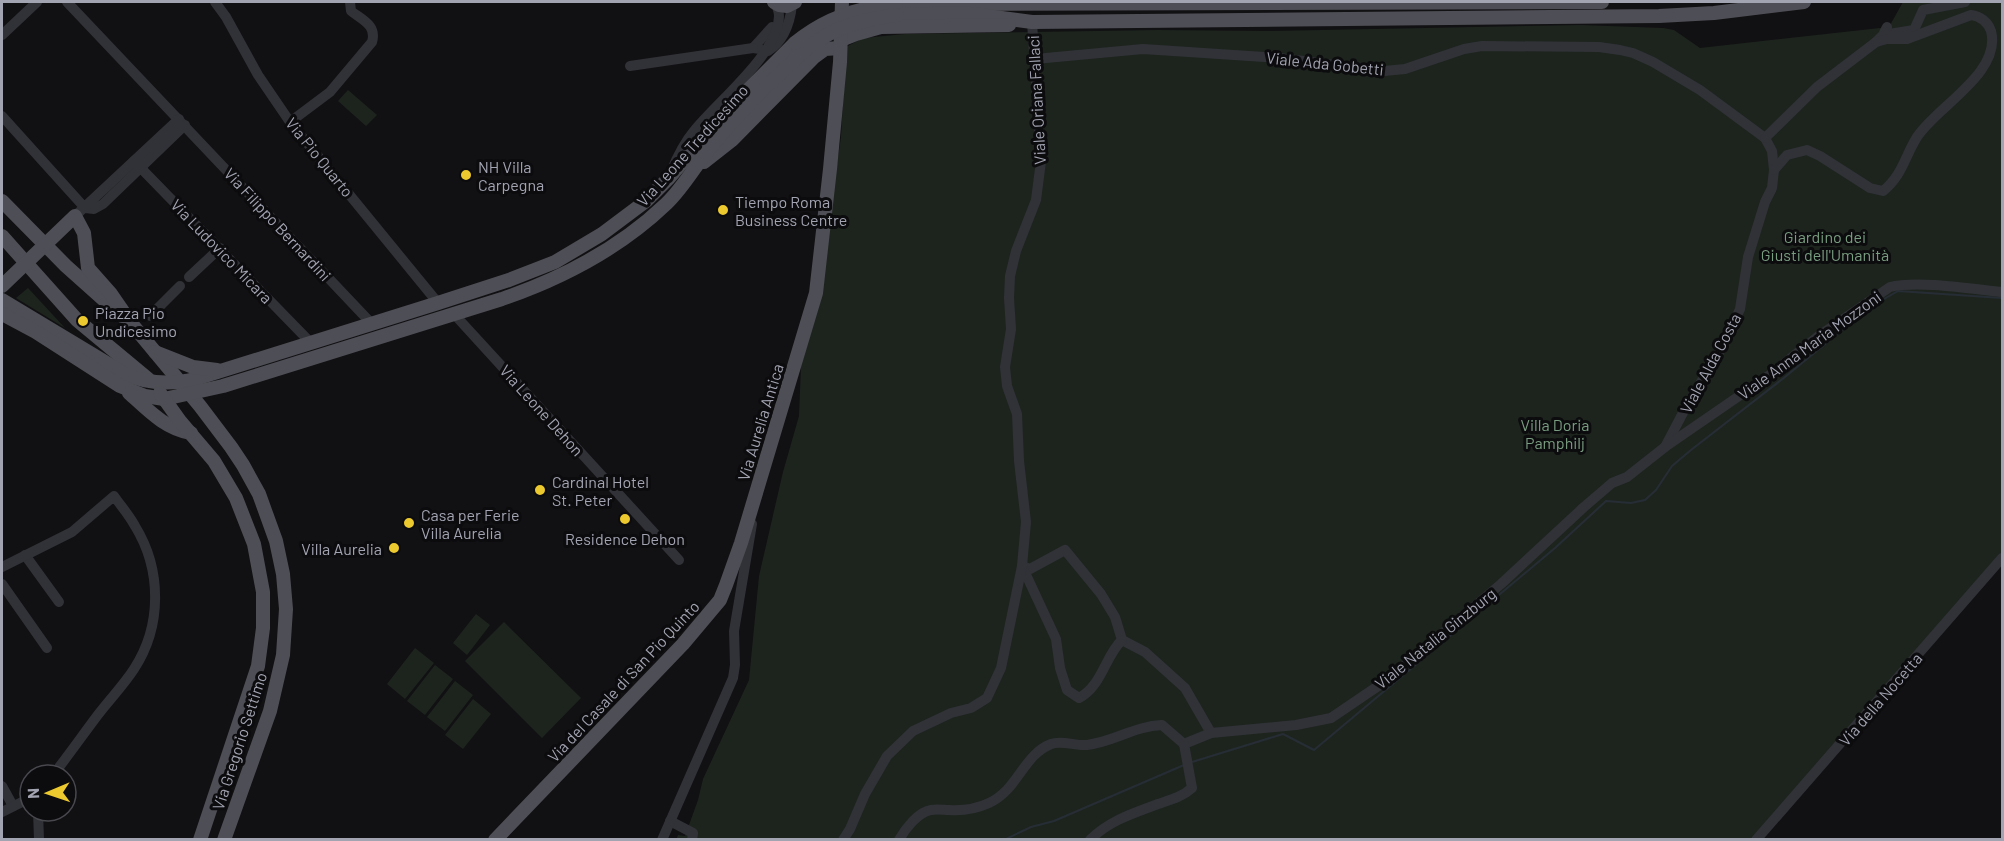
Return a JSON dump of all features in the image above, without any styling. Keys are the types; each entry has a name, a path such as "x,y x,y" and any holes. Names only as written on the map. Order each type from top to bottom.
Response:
{"main road":[{"path":"774,2 783,6 793,3"},
{"name":"Via Aurelia Antica","path":"756,492 816,293 829,187 841,44 842,2"},
{"name":"Via Leone Tredicesimo","path":"153,383 180,382 438,303 555,262 618,223 646,201 725,113 795,43 814,28 839,16 862,9 1014,2 1602,2"},
{"name":"Via Leone Tredicesimo","path":"164,399 223,386 454,314 563,276 625,238 654,215 675,195 694,168 734,121 810,46 826,35 856,22 897,9 963,13 1032,22 1659,16 1714,13 1804,2"},
{"path":"694,168 732,140 814,57 856,34 881,27 997,27 1032,22"},
{"path":"2,201 109,306 131,323"},
{"path":"2,286 80,212"},
{"path":"80,212 88,268 211,420"},
{"path":"2,236 77,320 153,383 191,433"},
{"path":"2,300 116,368 137,379 153,383"},
{"path":"2,314 36,332 120,386 170,427 191,433"},
{"path":"155,352 185,364 219,370"},
{"path":"120,386 145,396 164,399"},
{"path":"211,420 213,400 223,386"},
{"name":"Via Gregorio Settimo","path":"211,420 243,465 267,512 281,561 286,609 283,655 274,698 224,840"},
{"name":"Via Gregorio Settimo","path":"191,433 219,468 244,514 257,556 264,606 262,647 256,675 200,840"},
{"name":"Via del Casale di San Pio Quinto","path":"495,840 683,644 720,600 756,492"}],"street":[{"path":"2,35 37,2"},
{"name":"Via Filippo Bernardini","path":"67,2 371,323"},
{"name":"Via Pio Quarto","path":"215,2 226,17 258,75 290,122 438,303"},
{"path":"290,122 330,92 372,42 374,34 371,27 351,11 350,2"},
{"path":"669,178 687,139 765,52 776,31 779,19 774,2"},
{"path":"1766,138 1817,87 1882,35 1914,30 1923,10 1965,2"},
{"path":"630,66 753,48 765,52 774,47 781,38 789,22 793,3"},
{"path":"1774,170 1787,155 1807,150 1821,156 1870,188 1883,191 1892,184 1902,170 1917,137 1964,91 1986,63 1992,39 1989,26 1981,18 1971,15 1908,39 1887,39 1882,35"},
{"path":"753,48 779,19"},
{"name":"Viale Oriana Fallaci","path":"843,840 850,830 865,794 887,756 914,731 951,713 971,708 987,698 1001,668 1022,566 1026,522 1019,461 1017,414 1007,386 1005,368 1011,328 1009,298 1012,269 1040,182 1041,161 1032,22"},
{"name":"Viale Ada Gobetti","path":"1035,59 1143,49 1279,58 1384,71 1406,69 1464,49 1482,46 1610,48 1633,53 1670,71 1766,138"},
{"path":"2,116 77,198 80,212 138,164 182,122"},
{"name":"Viale Alda Costa","path":"1665,447 1724,344 1740,309 1748,257 1765,202 1772,188 1774,170 1772,151 1766,138"},
{"name":"Via Ludovico Micara","path":"138,164 310,342"},
{"path":"189,277 220,248"},
{"name":"Viale Anna Maria Mozzoni","path":"1627,477 1665,447 1771,374 1820,335 1890,287 1924,285 2002,292"},
{"path":"150,316 180,286"},
{"name":"Via Leone Dehon","path":"454,314 679,560"},
{"name":"Viale Natalia Ginzburg","path":"1184,744 1211,733 1296,726 1331,718 1387,680 1501,584 1612,483 1627,477"},
{"name":"Via Aurelia Antica","path":"662,840 732,684 735,665 734,631 756,492"},
{"path":"2,567 77,528 114,496 135,525 148,555 155,588 154,619 146,645 134,669 63,763"},
{"path":"1022,566 1030,569 1065,550 1101,594 1115,617 1122,640 1145,652 1185,688 1211,733"},
{"path":"25,555 59,602"},
{"name":"Via della Nocetta","path":"1756,840 2002,558"},
{"path":"1022,566 1056,639 1060,668 1067,690 1079,698 1086,694 1105,668 1116,645 1122,640"},
{"path":"2,584 46,648"},
{"path":"720,600 729,606 734,631"},
{"path":"898,840 907,825 929,809 972,809 992,802 1010,788 1040,749 1054,743 1085,745 1146,725 1162,725 1184,744 1192,788 1126,816 1100,830 1090,840"},
{"path":"2,786 13,806"},
{"path":"2,812 18,804"},
{"path":"670,821 693,833 692,840"},
{"path":"38,823 39,840"}],"green space":[{"name":"Villa Doria Pamphilj","path":"1903,2 2002,2 2002,554 1752,839 676,840 678,835 685,836 703,779 749,680 759,576 783,472 799,416 801,366 841,137 846,47 863,38 905,34 1158,30 1271,31 1581,25 1674,30 1700,48 1889,27"},
{"path":"348,90 377,115 366,126 338,101"},
{"path":"28,288 65,328 16,298"},
{"path":"476,614 490,625 467,655 453,643"},
{"path":"504,622 581,698 542,738 465,661"},
{"path":"415,648 434,663 405,699 387,684"},
{"path":"435,665 453,679 425,715 407,701"},
{"path":"455,681 473,695 445,731 427,717"},
{"path":"473,699 491,714 463,749 445,735"}],"waterway":[{"path":"1192,762 1283,734 1314,750 1555,548 1606,501 1631,503 1645,500 1656,490 1672,466 1870,307 1898,291 2002,298"},
{"path":"1004,840 1184,765"}],"place":[{"name":"NH Villa Carpegna","path":"466,175"},
{"name":"Tiempo Roma Business Centre","path":"723,210"},
{"name":"Piazza Pio Undicesimo","path":"83,321"},
{"name":"Cardinal Hotel St. Peter","path":"540,490"},
{"name":"Residence Dehon","path":"625,519"},
{"name":"Casa per Ferie Villa Aurelia","path":"409,523"},
{"name":"Villa Aurelia","path":"394,548"}],"park label":[{"name":"Giardino dei Giusti dell'Umanità","path":"1825,245"}]}
